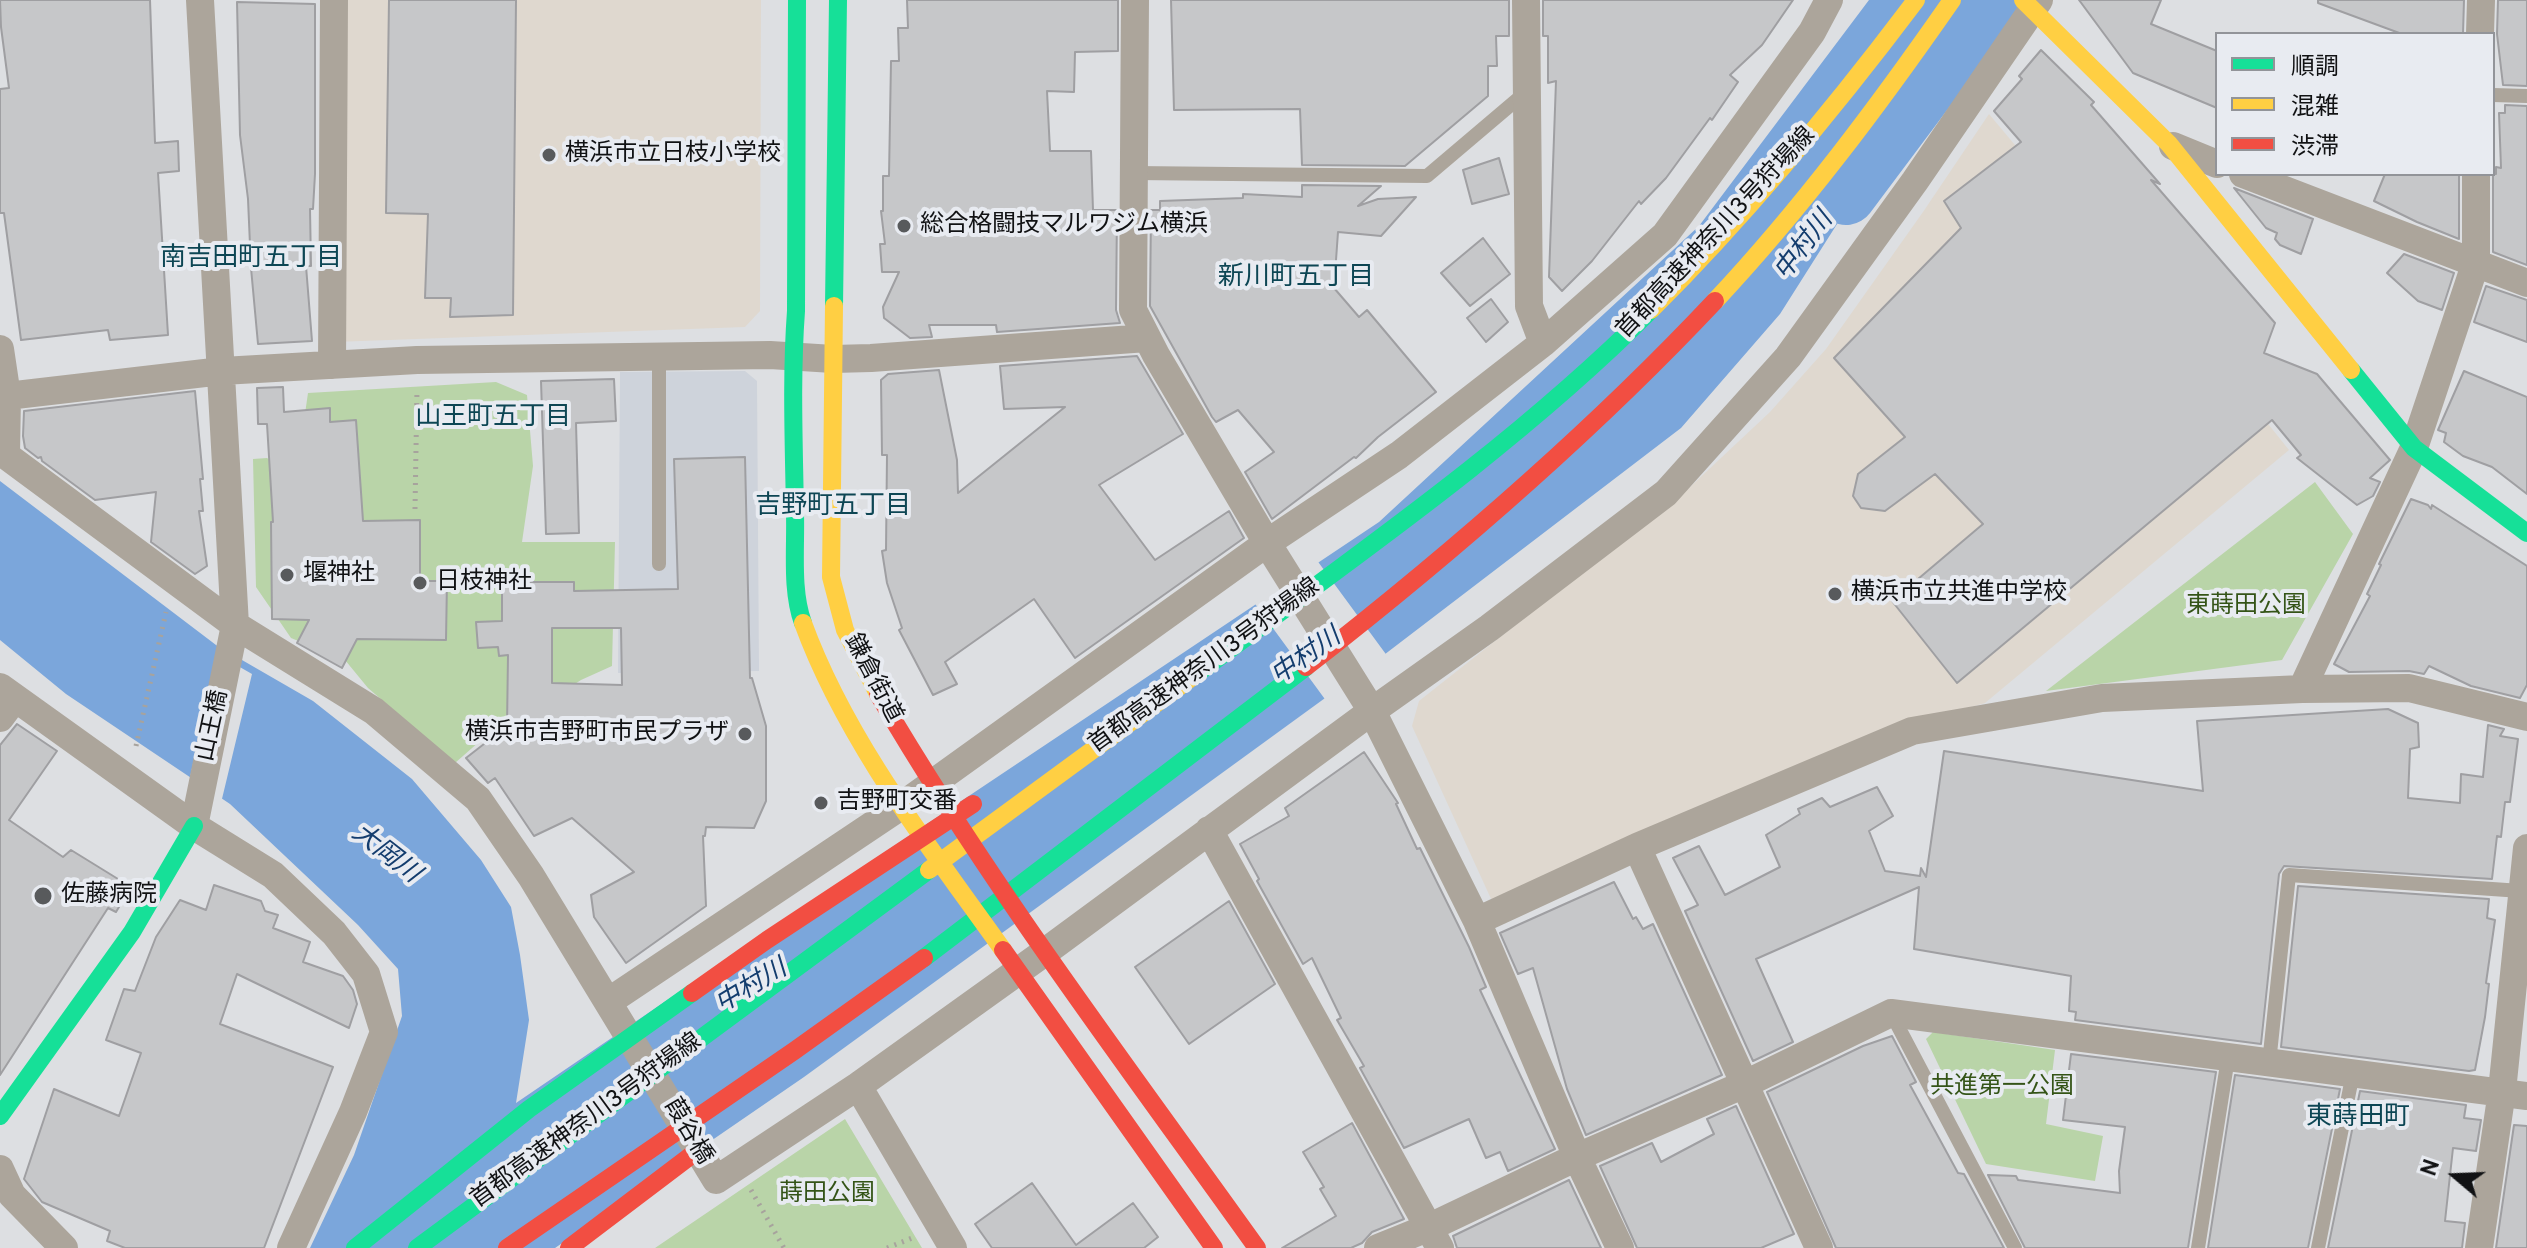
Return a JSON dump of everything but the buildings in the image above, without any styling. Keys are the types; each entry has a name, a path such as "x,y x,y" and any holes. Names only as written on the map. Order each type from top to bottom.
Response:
{"main road":[{"name":"鎌倉街道","path":"797,0 793,355 798,610 814,654 901,806 1214,1248"},
{"name":"鎌倉街道","path":"838,0 831,577 845,630 864,670 930,783 1045,952 1257,1248"},
{"name":"首都高速神奈川3号狩場線","path":"417,1248 1399,524 1497,447 1585,372 1677,284 1781,170 1868,65 1916,0"},
{"name":"首都高速神奈川3号狩場線","path":"507,1248 886,985 1262,702 1495,512 1562,454 1664,356 1789,219 1860,129 1952,0"},
{"path":"2031,3 2169,144 2414,448 2527,533"},
{"path":"1114,711 1399,524"},
{"path":"974,944 1262,702"},
{"path":"355,1248 529,1109 821,904 982,798"},
{"path":"0,1116 132,932 194,826"},
{"path":"691,969 821,904"},
{"path":"600,1034 639,1006"},
{"path":"569,1248 713,1139"}],"street":[{"name":"山王橋","path":"194,826 235,625 200,0"},
{"path":"332,365 334,0"},
{"path":"1135,0 1133,310 1267,543 1372,711 1477,921 1577,1157 1620,1248"},
{"path":"1526,0 1529,306 1543,343"},
{"path":"608,1002 901,806 1267,543 1399,455 1543,343 1665,235 1812,32 1829,0"},
{"path":"2480,32 2481,0"},
{"path":"726,1173 858,1086 1045,952 1489,628 1666,493 1788,357 1915,181 2031,3"},
{"path":"2169,144 2215,163"},
{"path":"2248,176 2527,283"},
{"path":"2302,689 2414,448 2476,262 2476,176"},
{"path":"7,396 222,371 417,360 793,355 833,359 1147,338"},
{"path":"0,349 7,396 3,453"},
{"name":"葭谷橋","path":"3,453 235,625 374,711 478,799 531,876 608,1002 726,1173"},
{"path":"1477,921 1637,847 1912,731 2102,698 2302,689 2409,688 2527,717"},
{"path":"5,701 273,875 334,933 366,974 384,1032 353,1112 291,1247"},
{"path":"1209,830 1435,1238"},
{"path":"1637,847 1819,1248"},
{"path":"2479,1248 2514,1093 2525,868"},
{"path":"1378,1248 1435,1238 1577,1157 1745,1084 1891,1013 2514,1093"},
{"path":"858,1086 953,1248"},
{"path":"0,1169 12,1195 64,1248"}],"lane":[{"path":"1134,173 1427,176 1527,92"},
{"path":"2495,95 2527,96"},
{"path":"659,357 659,564"},
{"path":"2269,1063 2289,875 2525,868"},
{"path":"1891,1013 2015,1248"},
{"path":"2198,1248 2228,1058"},
{"path":"2318,1248 2353,1073"}],"path":[{"path":"415,509 417,360"},
{"path":"134,755 169,599"},
{"path":"726,1173 784,1248"}],"shaded area":[{"name":"横浜市立日枝小学校","path":"339,0 761,0 760,311 745,327 334,342"},
{"name":"横浜市立共進中学校","path":"1989,114 2219,389 2232,379 2289,450 1985,703 1870,736 1492,901 1412,726 1419,701 1690,487 1770,412 1826,349"},
{"path":"745,371 757,381 759,671 618,673 620,372"}],"green space":[{"name":"日枝神社","path":"496,382 527,395 533,466 522,542 615,542 612,666 496,727 455,763 368,688 345,660 291,638 256,587 253,459 267,458 296,476 308,393"},
{"name":"東蒔田公園","path":"2315,482 2353,534 2282,660 2046,691"},
{"name":"共進第一公園","path":"1933,1032 2055,1050 2046,1124 2103,1136 2095,1181 1986,1164 1926,1039"},
{"name":"蒔田公園","path":"845,1119 922,1248 655,1248"}],"water":[{"name":"大岡川","path":"1869,0 1979,0 1780,314 1681,428 1376,661 804,1077 555,1248 310,1248 354,1155 402,1016 398,969 358,925 230,804 66,694 0,640 0,481 216,645 313,701 412,779 481,860 511,907 520,955 529,1020 516,1103 1379,522 1699,226"}],"pier":[{"path":"1316,559 1388,657 1327,702 1253,601"},
{"path":"217,654 252,674 221,803 189,782"}],"waterway":[{"name":"中村川","path":"1846,195 1992,0"}],"traffic: fast":[{"path":"797,0 793,412 795,583 803,623"},
{"path":"834,306 838,0"},
{"path":"1199,672 1489,454 1545,408 1651,310"},
{"path":"2351,370 2414,448 2527,533"},
{"path":"924,958 1306,667"},
{"path":"0,1116 132,932 194,826"},
{"path":"417,1248 929,870"},
{"path":"355,1248 529,1109 692,993"}],"traffic: slow":[{"path":"1651,310 1789,160 1916,0"},
{"path":"1715,301 1839,155 1952,0"},
{"path":"2023,0 2169,144 2351,370"},
{"path":"834,306 831,577 845,630 878,694"},
{"path":"803,623 821,667 866,752 919,833 1003,950"},
{"path":"929,870 1199,672"}],"traffic: jam":[{"path":"1306,667 1518,492 1618,399 1715,301"},
{"path":"878,694 921,766 1013,906 1257,1248"},
{"path":"692,993 973,804"},
{"path":"1003,950 1214,1248"},
{"path":"507,1248 924,958"},
{"path":"569,1248 693,1154"}],"place":[{"name":"横浜市立日枝小学校","path":"549,155"},
{"name":"総合格闘技マルワジム横浜","path":"904,226"},
{"name":"堰神社","path":"287,575"},
{"name":"日枝神社","path":"420,583"},
{"name":"横浜市立共進中学校","path":"1835,594"},
{"name":"横浜市吉野町市民プラザ","path":"745,734"},
{"name":"吉野町交番","path":"821,803"},
{"name":"佐藤病院","path":"43,896"}],"district":[{"name":"南吉田町五丁目","path":"251,260"},
{"name":"新川町五丁目","path":"1296,279"},
{"name":"山王町五丁目","path":"493,419"},
{"name":"吉野町五丁目","path":"833,508"},
{"name":"東蒔田町","path":"2358,1119"}]}
